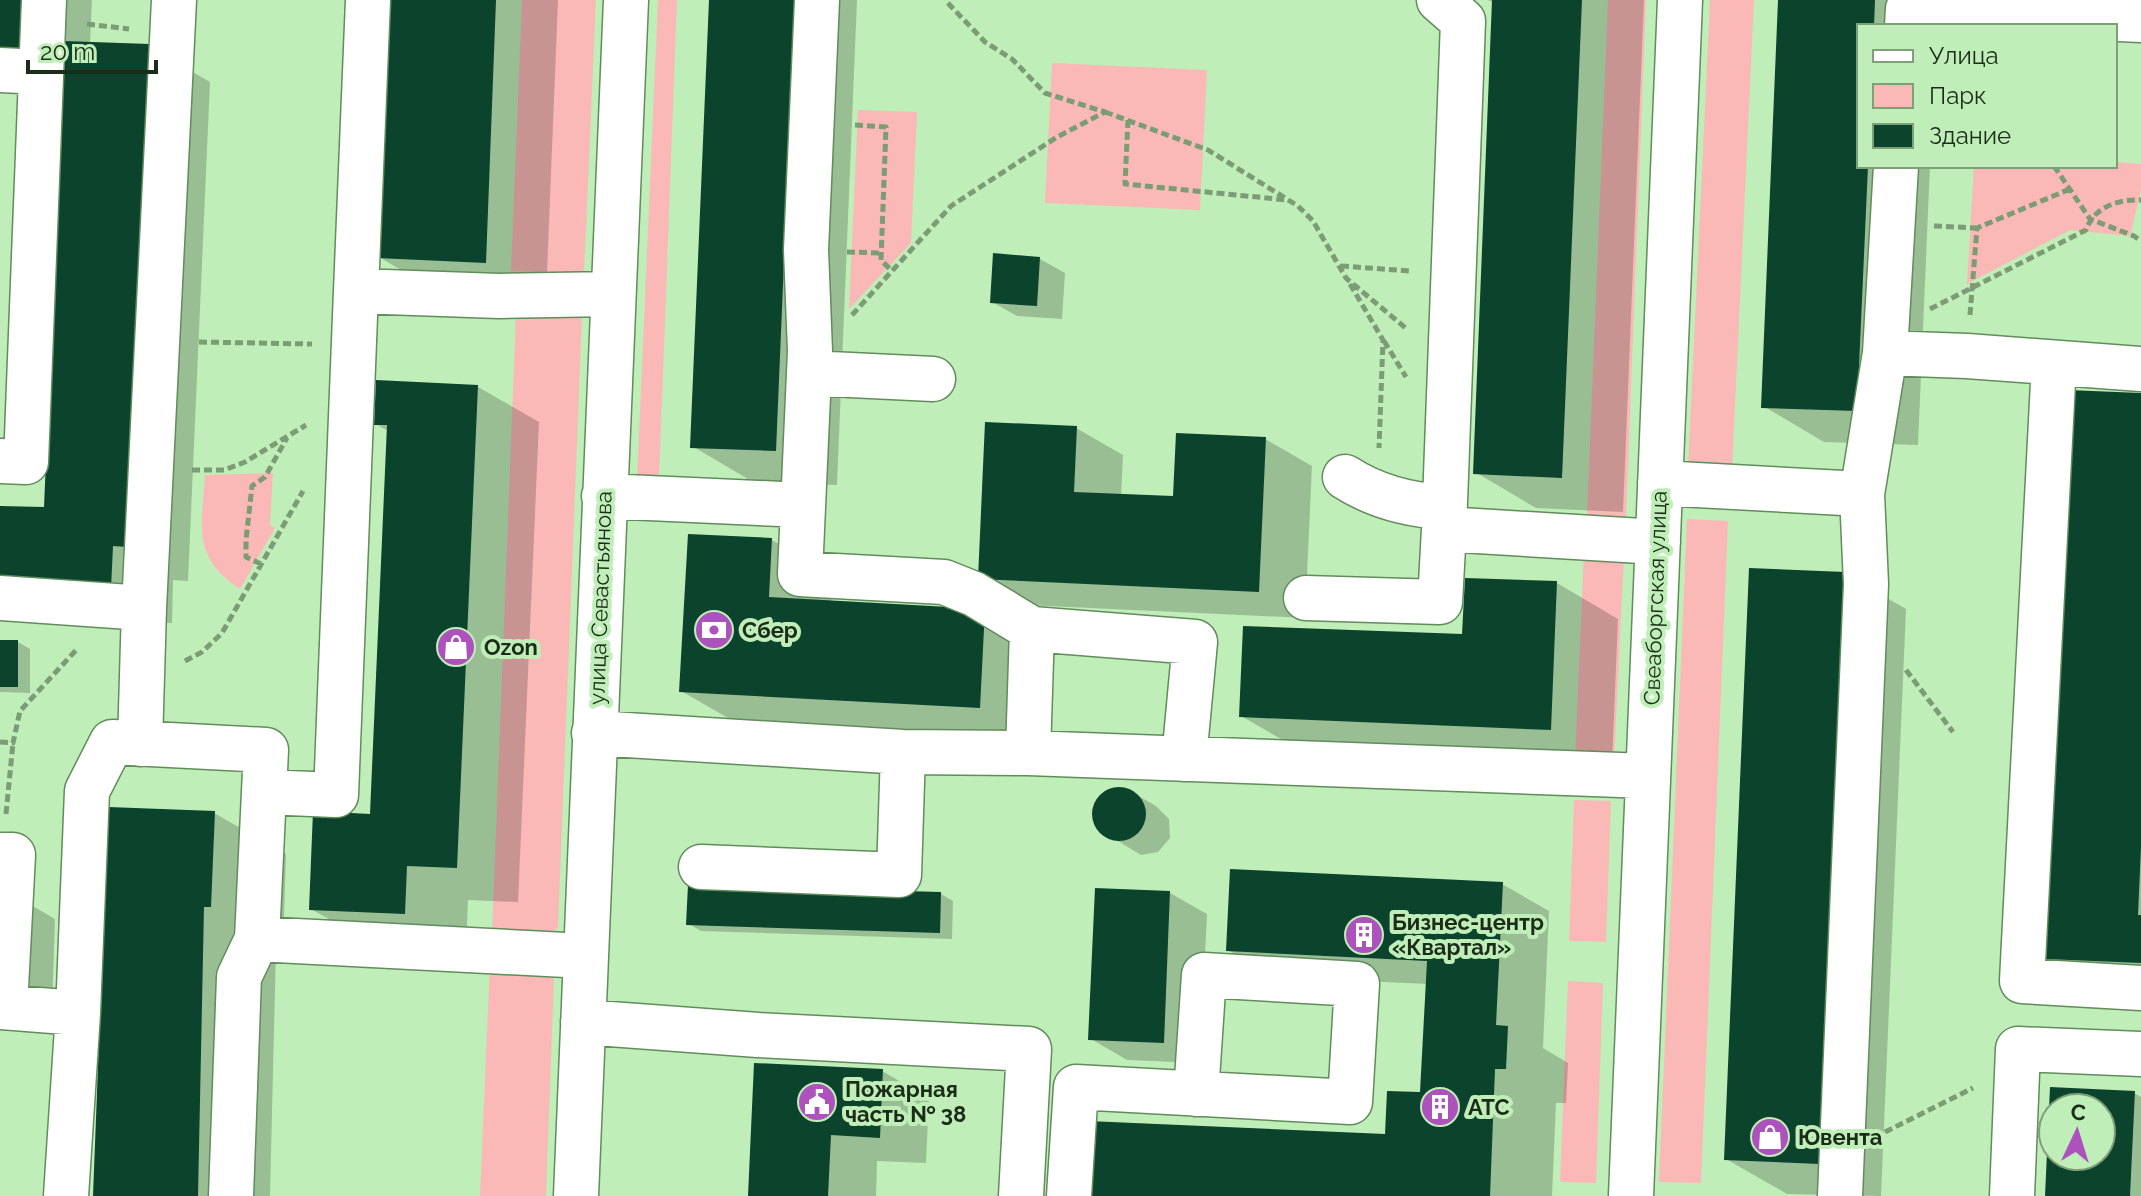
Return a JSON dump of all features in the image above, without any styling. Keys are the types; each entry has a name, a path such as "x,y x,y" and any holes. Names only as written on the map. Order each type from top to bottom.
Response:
{"street":[{"path":"140,744 174,0"},
{"path":"264,792 336,795 368,0"},
{"name":"улица Севастьянова","path":"576,1196 626,0"},
{"path":"817,0 806,250 809,362 800,574 944,582 974,594 1032,629 1195,642 1184,759"},
{"path":"1306,598 1440,602 1463,21 1439,0"},
{"name":"Свеаборгская улица","path":"1631,1196 1680,0"},
{"path":"1907,24 1908,9 2141,20"},
{"path":"0,461 26,462 32,43"},
{"path":"1840,1175 1866,584 1862,494 1886,342 1896,168"},
{"path":"356,291 499,296 612,294"},
{"path":"1886,342 1967,356 2141,369"},
{"path":"809,362 933,379"},
{"path":"2012,1196 2054,363"},
{"path":"1660,483 1862,494"},
{"path":"1361,485 1444,518 1658,542"},
{"path":"604,496 803,505"},
{"path":"0,598 144,608"},
{"path":"1028,753 1032,629"},
{"path":"594,733 903,752 1028,753 1648,776"},
{"path":"66,1196 78,1013 87,791 112,742 266,750 257,939 239,977 231,1196"},
{"path":"701,867 913,876 903,752"},
{"path":"1,855 13,855 3,1007 78,1013"},
{"path":"257,939 585,956"},
{"path":"2022,981 2141,988"},
{"path":"583,1022 758,1035 1029,1049 1021,1196"},
{"path":"2018,1058 2141,1054"},
{"path":"1069,1196 1076,1087 1196,1094"}],"path":[{"path":"945,0 985,42 1012,59 1045,93 1208,150 1288,200 1313,221 1383,340 1361,485"},
{"path":"32,43 92,23 130,29 171,43"},
{"path":"809,362 951,206 1057,137 1105,112"},
{"path":"1128,120 1125,184 1288,200"},
{"path":"811,122 886,127 881,260 891,270"},
{"path":"2055,168 2090,219 2141,241"},
{"path":"1967,356 1977,228 2070,189"},
{"path":"1886,342 1972,287 2086,230 2090,219 2113,202 2141,200"},
{"path":"1340,266 1453,273"},
{"path":"1346,278 1427,346 1451,347"},
{"path":"158,341 355,345"},
{"path":"151,470 224,470 245,462 288,437 353,394"},
{"path":"261,564 246,557 252,486 265,477 288,437"},
{"path":"144,675 160,675 212,644 222,633 308,481"},
{"path":"1,855 13,743 20,711 99,625 100,604"},
{"path":"0,742 13,743"},
{"path":"1840,1175 2018,1058"}],"green space":[{"path":"522,0 596,0 584,274 511,271"},
{"path":"658,0 677,0 659,481 637,481"},
{"path":"1608,0 1646,0 1626,517 1587,516"},
{"path":"1710,0 1754,0 1732,470 1688,468"},
{"path":"1052,63 1207,70 1200,210 1045,203"},
{"path":"858,110 917,112 911,243 849,309"},
{"path":"2117,162 2141,164 2141,190 2130,236 2070,230 1967,284 1974,168 2117,168"},
{"path":"516,312 582,315 558,928 545,936 492,933"},
{"path":"273,473 270,525 275,528 240,589 213,565 203,540 205,475"},
{"path":"1687,519 1728,521 1701,1183 1659,1182"},
{"path":"1584,552 1624,555 1614,761 1575,759"},
{"path":"1574,800 1611,801 1606,942 1569,941"},
{"path":"490,962 542,964 554,977 546,1196 480,1196"},
{"path":"1568,981 1603,983 1596,1183 1560,1182"}],"building":[{"path":"0,0 30,0 27,54 0,53"},
{"path":"387,0 496,0 486,263 377,258"},
{"path":"709,0 795,0 776,451 690,448"},
{"path":"1492,0 1582,0 1562,478 1473,474"},
{"path":"1778,0 1875,0 1874,24 1857,24 1857,168 1868,168 1857,411 1761,408"},
{"path":"64,41 149,44 127,547 113,546 111,589 0,585 0,506 44,507"},
{"path":"993,253 1040,257 1037,306 990,303"},
{"path":"376,380 478,385 457,868 407,866 405,914 309,910 313,811 370,814 387,425 374,425"},
{"path":"2068,390 2141,393 2141,847 2138,915 2141,915 2141,963 2046,959"},
{"path":"985,422 1077,426 1074,492 1173,496 1176,433 1266,437 1259,592 978,579"},
{"path":"688,534 772,538 769,597 985,609 980,708 679,692"},
{"path":"1749,568 1845,572 1820,1164 1724,1160"},
{"path":"1465,578 1557,581 1551,730 1239,717 1243,626 1462,634"},
{"path":"0,640 18,640 18,687 0,687"},
{"path":"1119,787 1138,795 1146,814 1138,833 1119,841 1100,833 1092,814 1100,795"},
{"path":"108,807 215,811 211,907 204,907 198,1196 93,1196"},
{"path":"1230,869 1503,882 1496,1025 1508,1026 1506,1069 1495,1069 1490,1196 1085,1196 1088,1121 1385,1134 1387,1091 1420,1092 1427,961 1226,951"},
{"path":"688,885 941,892 940,933 686,925"},
{"path":"1095,888 1170,891 1164,1043 1088,1040"},
{"name":"Пожарная часть № 38","path":"754,1063 883,1069 880,1138 831,1135 828,1196 748,1196"},
{"path":"2050,1087 2135,1091 2130,1196 2045,1196 2046,1172 2117,1172 2117,1092 2050,1092"}],"place":[{"name":"Сбер","path":"714,630"},
{"name":"Ozon","path":"456,647"},
{"name":"Бизнес-центр «Квартал»","path":"1364,935"},
{"name":"Пожарная часть № 38","path":"817,1102"},
{"name":"АТС","path":"1440,1107"},
{"name":"Ювента","path":"1770,1137"}]}
